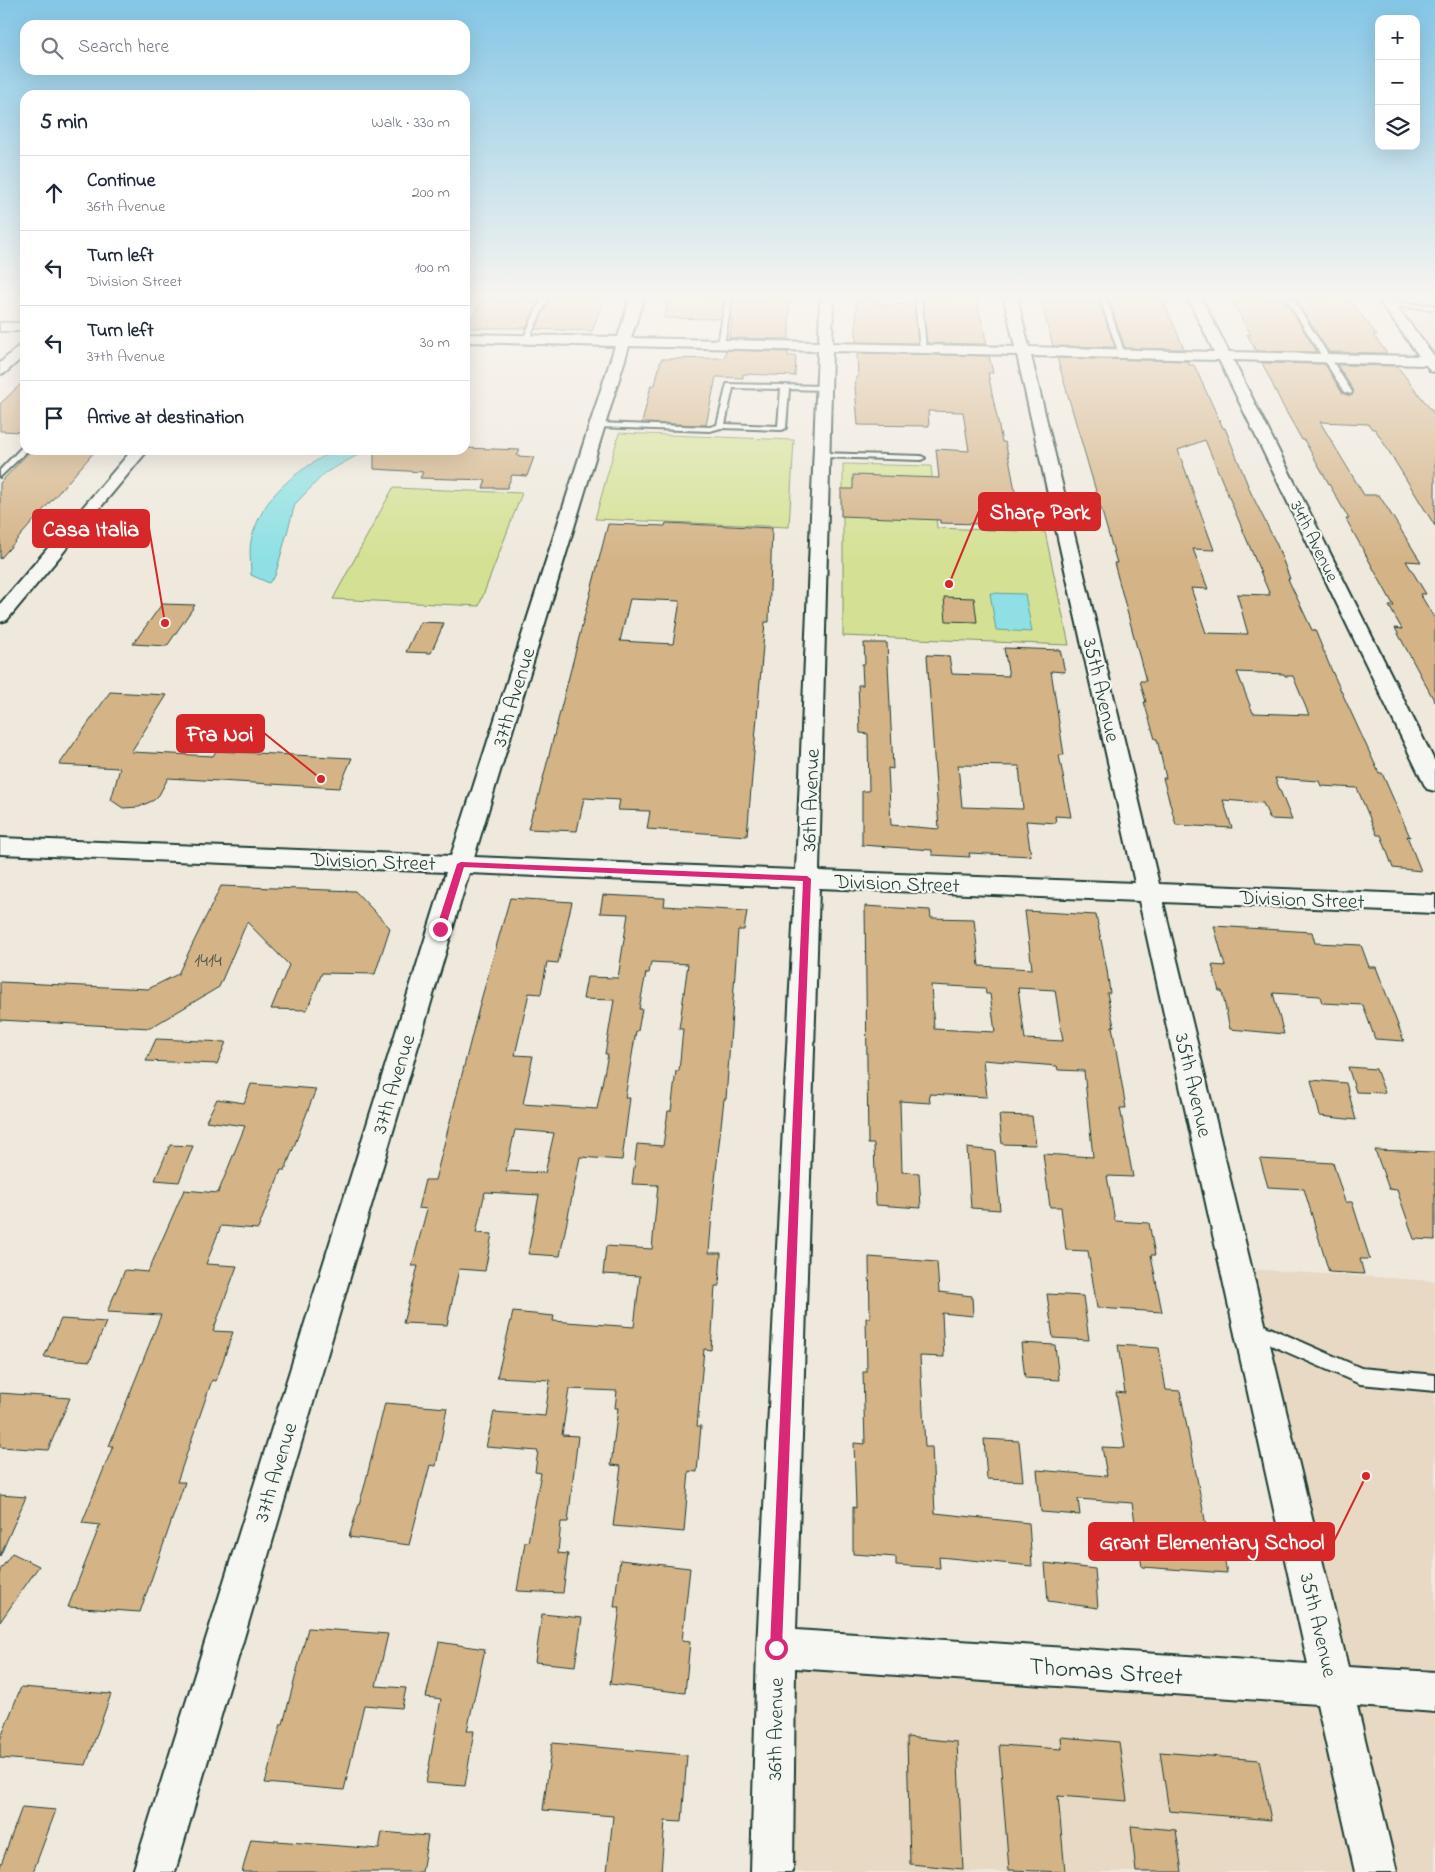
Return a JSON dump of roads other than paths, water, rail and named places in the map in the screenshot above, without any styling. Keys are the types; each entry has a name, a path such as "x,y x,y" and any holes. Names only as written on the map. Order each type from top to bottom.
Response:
{"street":[{"name":"37th Avenue","path":"154,1872 461,864 609,385"},
{"name":"35th Avenue","path":"1032,385 1376,1872"},
{"name":"34th Avenue","path":"1238,385 1435,784"},
{"name":"36th Avenue","path":"772,1872 776,1648 807,879 824,388"},
{"path":"0,616 136,455"},
{"name":"Division Street","path":"0,846 1435,904"},
{"name":"Thomas Street","path":"776,1648 1435,1692"}],"lane":[{"path":"1344,385 1348,392"},
{"path":"721,426 730,386 824,388"},
{"path":"597,425 710,429 721,426 782,428 785,387"},
{"path":"0,475 20,454"},
{"path":"822,455 920,458"},
{"path":"1250,1327 1360,1376 1435,1383"}],"water":[{"path":"326,455 358,455 325,473 295,504 275,576 269,583 251,575 251,541 256,524 272,497 282,486 306,467"},
{"path":"990,593 1025,594 1032,632 996,630"}],"place":[{"name":"Sharp Park","path":"949,584"},
{"name":"Casa Italia","path":"165,623"},
{"name":"Fra Noi","path":"321,779"},
{"name":"Grant Elementary School","path":"1366,1476"}]}
